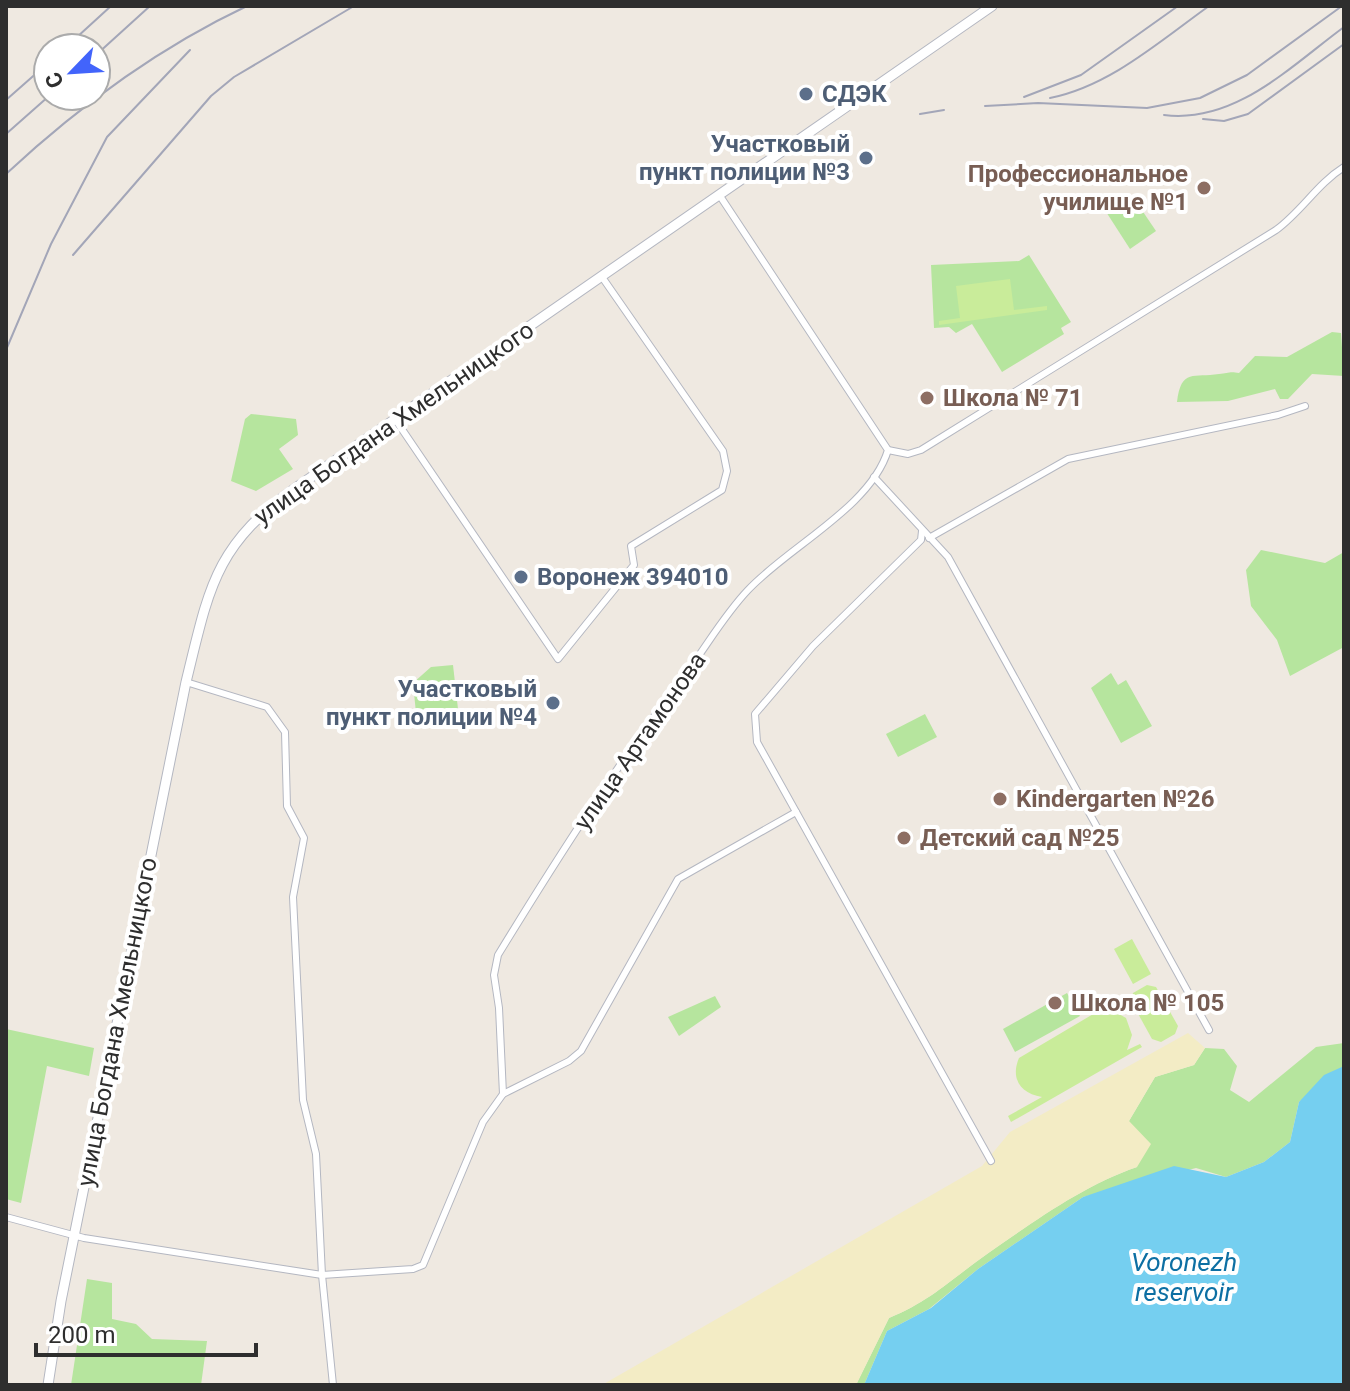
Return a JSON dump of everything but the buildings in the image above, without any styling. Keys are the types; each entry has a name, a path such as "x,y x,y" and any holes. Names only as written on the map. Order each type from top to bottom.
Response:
{"main road":[{"name":"улица Богдана Хмельницкого","path":"48,1385 74,1236 186,682 211,587 236,539 280,498 992,6"}],"street":[{"path":"720,196 888,450 908,454 921,450 1276,230 1299,210 1318,185 1344,167"},
{"path":"395,419 558,659 634,565 631,546 722,490 727,471 723,451 602,277"},
{"path":"929,538 1068,459 1278,415 1305,406"},
{"name":"улица Артамонова","path":"503,1094 494,975 498,955 630,747 748,590 847,506 874,477 888,450"},
{"path":"874,477 948,557 1209,1030"},
{"path":"922,531 921,540 813,646 755,714 757,742 991,1161"},
{"path":"186,682 267,707 277,717 286,736 287,806 304,838 293,897 303,1100 315,1145 322,1275 333,1385"},
{"path":"6,1217 74,1236 322,1275 413,1269 423,1265 483,1122 503,1094 569,1061 581,1051 678,879 796,812"}],"green space":[{"path":"1133,197 1156,231 1130,249 1101,204"},
{"path":"1029,255 1071,322 1061,328 1064,334 1002,372 972,324 956,333 949,327 934,328 931,265 1019,261"},
{"path":"1010,279 1014,310 1047,306 1047,310 939,325 939,321 960,318 956,286"},
{"path":"1332,332 1341,333 1344,376 1312,374 1288,399 1280,399 1275,389 1228,401 1177,402 1185,379 1239,373 1255,356 1287,357"},
{"path":"251,414 296,419 298,435 279,449 293,469 256,491 231,481 245,419"},
{"path":"1261,550 1325,563 1344,552 1344,647 1290,676 1277,640 1251,606 1246,570"},
{"path":"453,665 458,709 416,713 413,683 431,667"},
{"path":"1111,673 1118,685 1126,680 1152,726 1121,743 1091,688"},
{"path":"925,714 937,737 898,757 886,734"},
{"path":"1132,939 1151,974 1133,984 1114,949"},
{"path":"1147,985 1156,987 1178,1026 1175,1034 1161,1042 1152,1039 1131,1001 1133,993"},
{"path":"1067,993 1080,1016 1015,1052 1003,1029"},
{"path":"715,996 721,1007 679,1036 668,1017"},
{"path":"1100,1010 1112,1010 1126,1018 1132,1035 1127,1050 1140,1044 1142,1047 1011,1122 1008,1116 1042,1097 1028,1093 1019,1084 1016,1073 1019,1058"},
{"path":"6,1029 94,1048 89,1076 47,1066 21,1203 6,1199"},
{"path":"1344,1043 1344,1067 1299,1102 1290,1142 1264,1162 1226,1177 1196,1168 1083,1197 978,1269 929,1309 887,1331 864,1385 856,1385 889,1318 929,1297 1059,1205 1137,1167 1129,1121 1155,1077 1194,1065 1205,1048 1224,1049 1237,1066 1230,1090 1249,1102 1316,1047"},
{"path":"87,1279 112,1283 112,1319 136,1324 152,1339 207,1341 201,1385 71,1385"}],"sand":[{"path":"1188,1033 1205,1048 1194,1065 1155,1077 1129,1121 1151,1144 1137,1167 1059,1205 929,1297 889,1318 856,1385 602,1385 982,1166 1010,1132"}],"water":[{"name":"Voronezh reservoir","path":"1344,1066 1344,1385 864,1385 887,1331 931,1308 978,1269 1083,1197 1174,1166 1226,1177 1264,1162 1290,1142 1299,1102 1324,1075"}],"railway":[{"path":"83,32 111,6"},
{"path":"112,40 150,6"},
{"path":"6,174 90,102 120,81 182,41 247,6"},
{"path":"73,255 211,96 234,77 354,6"},
{"path":"1024,97 1081,75 1178,6"},
{"path":"1050,98 1072,92 1114,73 1209,6"},
{"path":"985,106 1038,103 1147,108 1200,98 1247,75 1342,6"},
{"path":"1164,115 1215,111 1238,101 1261,89 1344,27"},
{"path":"1203,119 1224,121 1248,114 1344,44"},
{"path":"6,350 51,244 107,137 190,50"},
{"path":"6,100 32,77"},
{"path":"920,114 944,110"},
{"path":"6,134 32,111"}],"place":[{"name":"СДЭК","path":"806,94"},
{"name":"Участковый пункт полиции №3","path":"866,158"},
{"name":"Профессиональное училище №1","path":"1204,188"},
{"name":"Школа № 71","path":"927,398"},
{"name":"Воронеж 394010","path":"521,577"},
{"name":"Участковый пункт полиции №4","path":"553,703"},
{"name":"Kindergarten №26","path":"1000,799"},
{"name":"Детский сад №25","path":"904,838"},
{"name":"Школа № 105","path":"1055,1003"}]}
